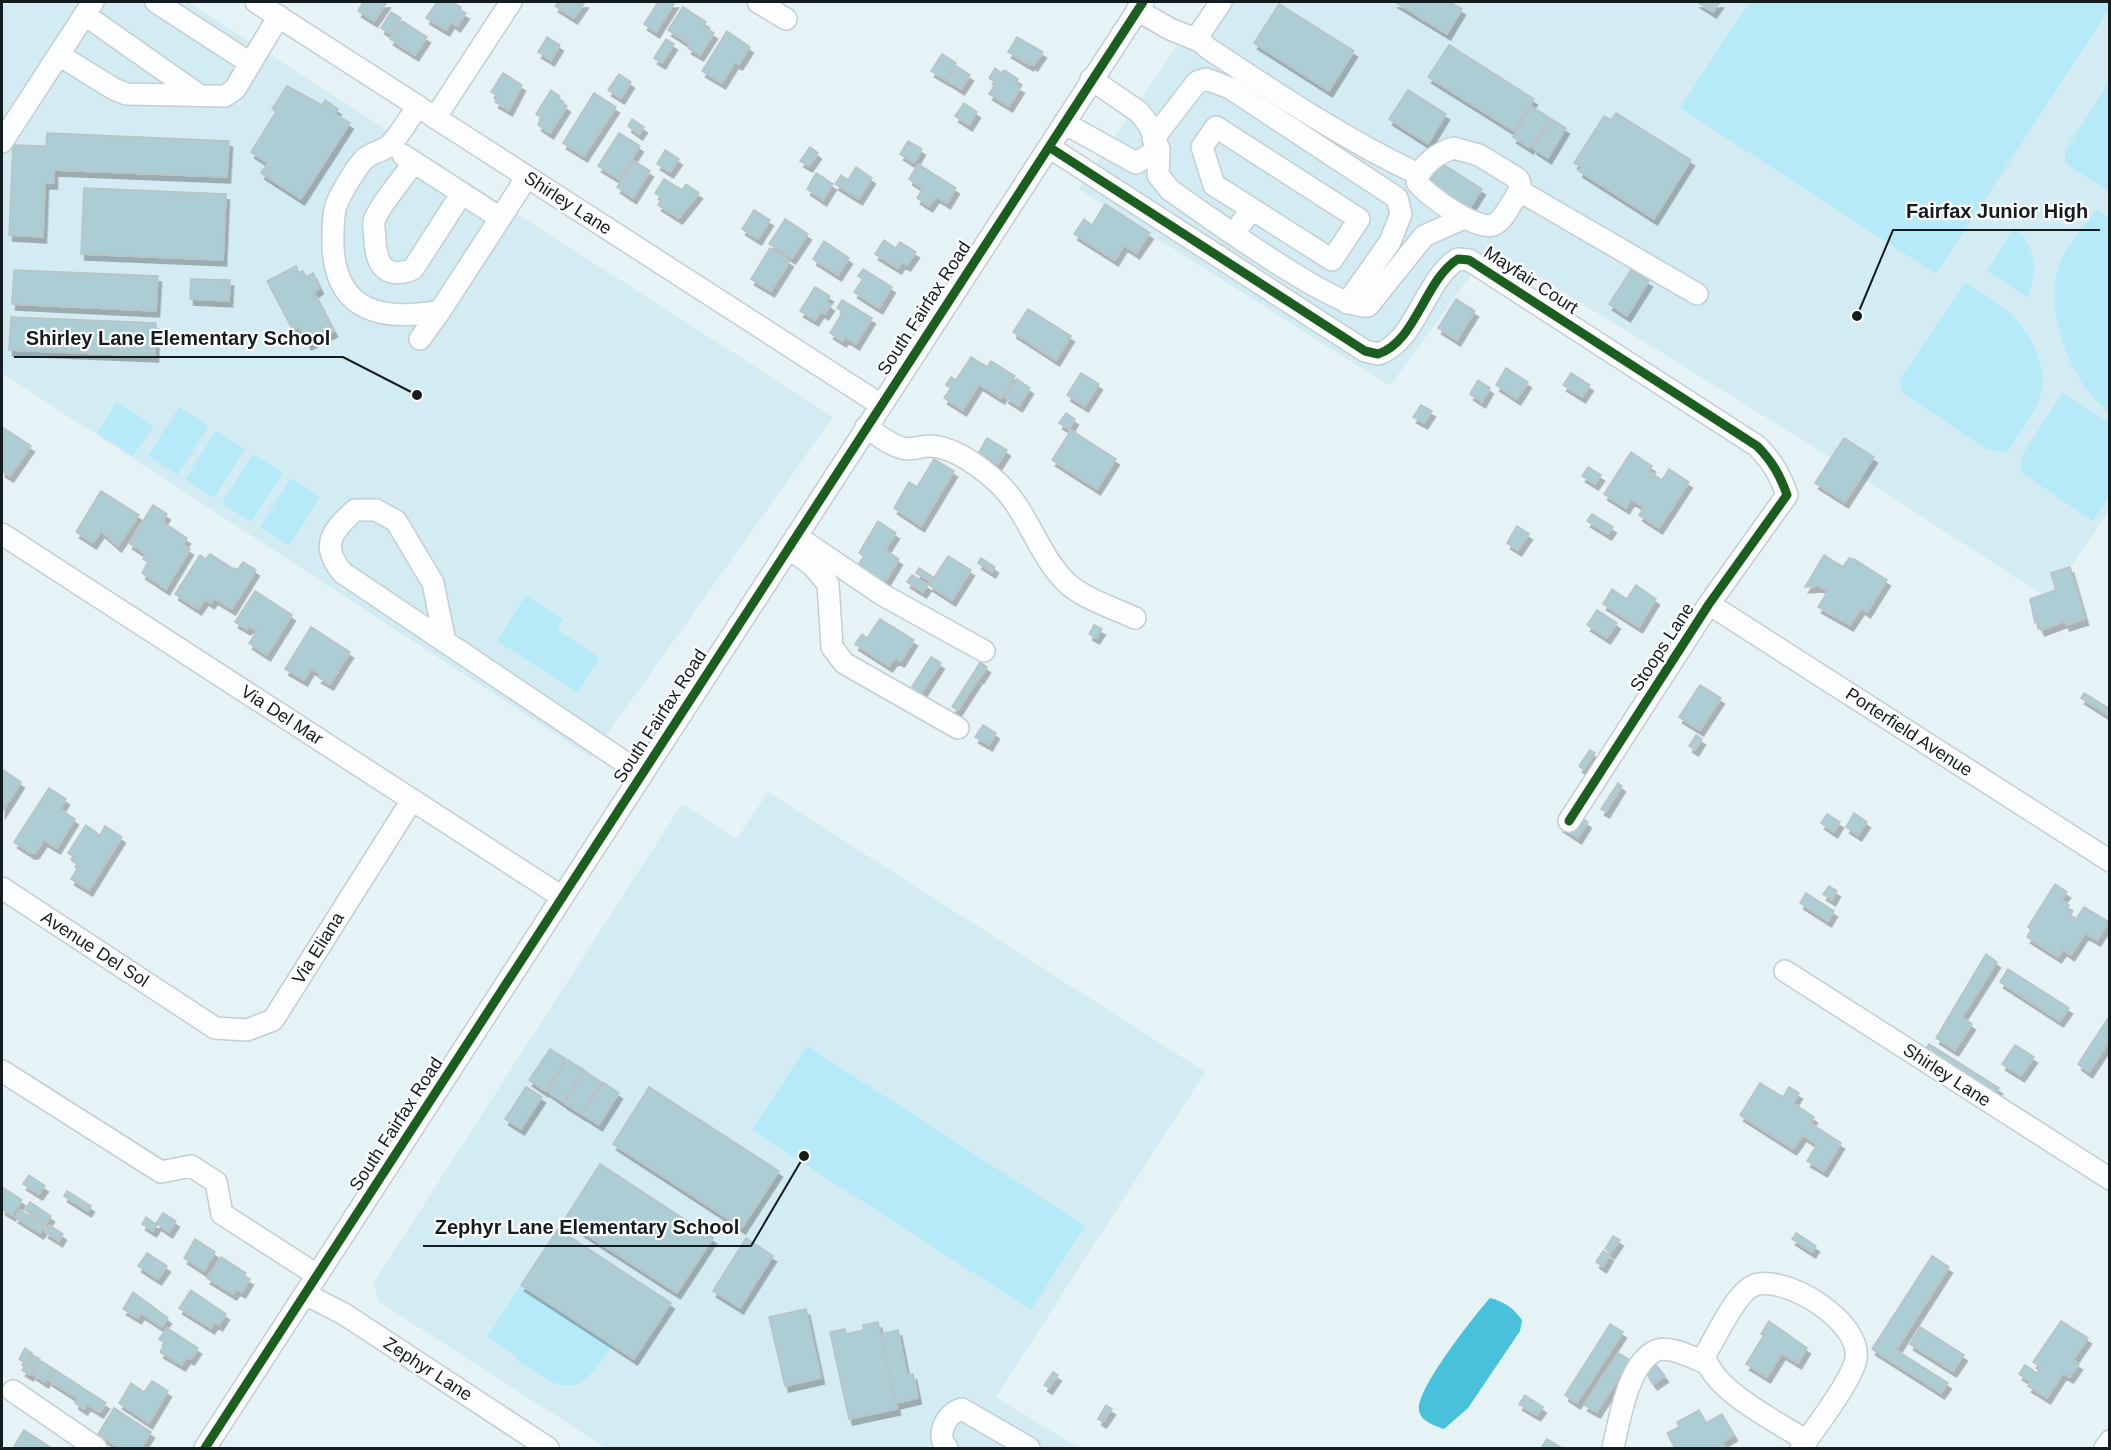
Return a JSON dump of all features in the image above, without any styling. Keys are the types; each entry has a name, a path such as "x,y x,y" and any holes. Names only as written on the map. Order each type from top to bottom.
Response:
{"street":[{"path":"156,2 250,63"},
{"name":"Shirley Lane","path":"256,2 881,405"},
{"path":"435,118 511,2"},
{"path":"758,2 786,20"},
{"path":"1200,41 1200,31 1221,2"},
{"path":"1140,6 1170,29 1200,41 1287,101 1374,153 1418,174"},
{"name":"South Fairfax Road","path":"205,1449 1140,6"},
{"path":"2,142 89,8 199,95"},
{"path":"59,55 114,90 126,94 225,96 230,93 279,16"},
{"path":"1064,123 1136,163 1156,144 1197,82 1206,79 1230,88 1397,198 1401,214 1390,242 1347,303"},
{"path":"1091,80 1139,112 1149,125 1156,144 1158,175 1170,190 1311,284 1347,303 1361,307 1368,306 1424,236 1464,218"},
{"path":"417,106 390,146 364,159 336,204 333,242 334,268 343,288 353,300 369,309 397,316 440,311"},
{"path":"1216,127 1359,219 1332,260 1252,209 1214,185 1202,147 1216,127"},
{"path":"390,146 500,218"},
{"name":"Mayfair Court","path":"1049,147 1365,351 1378,354 1391,346 1403,334 1446,269 1458,259 1469,260 1757,446 1770,459 1781,477 1786,495"},
{"path":"1461,149 1479,155 1518,179 1520,191 1502,219 1494,225 1486,226 1464,218 1421,188 1417,182 1418,174 1441,151 1461,149"},
{"path":"414,162 374,220 376,252 381,266 390,272 400,274 413,269 462,193"},
{"path":"420,339 527,177"},
{"path":"1520,191 1697,294"},
{"path":"1233,233 1252,209"},
{"path":"866,428 902,448 913,450 930,446 967,459 997,482 1026,517 1054,568 1065,581 1079,591 1135,618"},
{"name":"Stoops Lane","path":"1569,821 1709,604 1786,495"},
{"path":"446,642 433,584 396,521 376,510 355,510 339,525 329,545 332,560 343,573 642,774"},
{"name":"Via Del Mar","path":"2,534 562,897"},
{"path":"792,542 984,651"},
{"path":"792,542 828,584 832,647 844,663 958,728"},
{"name":"Porterfield Avenue","path":"1709,604 2109,861"},
{"name":"Via Eliana","path":"189,1011 215,1028 247,1030 273,1020 412,800"},
{"name":"Avenue Del Sol","path":"2,888 189,1011"},
{"name":"Shirley Lane","path":"1785,971 2109,1179"},
{"path":"2,1071 161,1172 191,1166 216,1182 222,1214 317,1275"},
{"path":"1755,1285 1776,1285 1798,1292 1821,1305 1839,1320 1847,1331 1856,1356 1853,1368 1804,1445 1737,1396 1714,1375 1706,1363 1705,1355 1742,1294 1755,1285"},
{"name":"Zephyr Lane","path":"305,1294 344,1314 548,1449"},
{"path":"1613,1449 1623,1400 1636,1374 1651,1354 1657,1350 1672,1350 1706,1363"},
{"path":"13,1391 96,1449"},
{"path":"947,1449 942,1442 941,1432 952,1415 962,1409 1029,1449"},
{"path":"2105,1449 2109,1441"}],"shaded area":[{"path":"2,2 188,2 833,417 591,757 2,373"},
{"path":"1207,2 2109,2 2109,511 2049,599 1827,455 1491,247 1390,386 1079,189"},
{"path":"1749,2 2109,2 2110,8 1936,274 1680,108"},
{"path":"2109,82 2109,192 2065,163 2065,151"},
{"path":"2097,209 2109,217 2109,412 2095,400 2072,365 2058,323 2055,302 2055,282 2063,256"},
{"path":"2014,227 2027,241 2033,260 2033,279 2028,298 1987,271"},
{"path":"1965,283 2000,305 2018,321 2032,342 2041,366 2040,397 2007,453 1986,449 1901,392 1900,379"},
{"path":"2062,393 2109,422 2109,497 2093,521 2022,473 2021,457"},
{"path":"117,402 154,426 133,456 97,433"},
{"path":"179,407 209,426 177,475 148,456"},
{"path":"216,431 245,449 214,498 185,479"},
{"path":"253,454 283,473 251,522 222,503"},
{"path":"291,478 320,497 289,546 260,527"},
{"path":"526,595 563,619 557,630 600,658 577,692 497,641"},
{"path":"768,792 1205,1072 996,1397 1078,1448 606,1448 378,1301 374,1282 682,804 737,839"},
{"path":"807,1046 1085,1226 1031,1310 752,1130"},
{"path":"521,1285 613,1345 589,1376 579,1383 570,1386 560,1385 548,1379 516,1360 518,1357 487,1337"}],"water":[{"path":"1490,1298 1508,1306 1515,1312 1522,1320 1520,1331 1468,1408 1444,1429 1432,1425 1422,1417 1419,1410 1427,1386 1448,1352"}],"building":[{"path":"363,2 387,2 374,21 358,11"},
{"path":"437,2 452,2 466,13 457,26 451,22 446,30 426,18"},
{"path":"558,2 585,2 574,18 555,6"},
{"path":"658,2 675,2 656,32 644,24"},
{"path":"1395,2 1450,2 1462,9 1447,34"},
{"path":"1697,2 1720,2 1713,12"},
{"path":"1279,4 1354,51 1329,91 1254,43"},
{"path":"683,7 706,22 703,26 714,33 700,55 688,48 690,44 668,30"},
{"path":"391,12 401,18 391,34 381,28"},
{"path":"402,21 427,37 415,55 390,39"},
{"path":"727,31 750,47 739,64 735,62 722,83 702,71"},
{"path":"547,37 560,45 551,60 538,52"},
{"path":"1017,37 1043,52 1034,65 1008,52"},
{"path":"666,39 674,44 662,63 654,58"},
{"path":"1449,45 1534,99 1514,131 1428,77"},
{"path":"942,54 956,63 946,80 931,71"},
{"path":"956,66 970,75 961,89 947,80"},
{"path":"995,68 1002,73 1004,70 1018,79 1015,84 1021,87 1009,106 989,94 996,83 989,78"},
{"path":"503,73 522,85 509,110 495,102 498,96 491,92"},
{"path":"619,74 631,82 621,98 608,90"},
{"path":"287,86 322,105 325,100 338,109 335,114 350,123 301,199 261,173 268,163 251,152 276,112 272,109"},
{"path":"551,90 560,96 558,100 567,106 550,133 538,125 541,117 536,114"},
{"path":"1408,90 1446,114 1428,144 1389,119"},
{"path":"594,93 616,107 584,156 563,143"},
{"path":"964,103 977,112 969,125 955,116"},
{"path":"1532,107 1550,118 1530,148 1513,137"},
{"path":"1616,113 1691,160 1654,219 1579,171 1582,167 1574,163 1604,116 1611,120"},
{"path":"632,119 644,127 639,134 628,126"},
{"path":"1551,119 1566,128 1548,158 1533,148"},
{"path":"47,133 229,141 227,177 54,170 54,183 45,183 43,237 9,235 13,145 46,146"},
{"path":"619,133 640,146 619,179 598,166"},
{"path":"908,141 922,149 914,163 900,154"},
{"path":"810,147 818,153 809,166 800,161"},
{"path":"665,150 679,159 670,172 657,164"},
{"path":"634,161 650,171 633,198 617,187"},
{"path":"1441,163 1482,189 1468,211 1427,185"},
{"path":"918,164 956,188 947,203 936,196 929,206 917,198 923,188 909,179"},
{"path":"856,167 872,178 859,199 835,184 841,175 848,180"},
{"path":"816,173 833,184 823,200 807,189"},
{"path":"664,179 682,190 686,184 699,193 679,218 658,205 662,198 655,193"},
{"path":"84,188 226,194 223,260 81,254"},
{"path":"1105,204 1150,233 1136,253 1124,245 1115,260 1074,234 1084,219 1092,225"},
{"path":"754,210 770,220 758,239 742,229"},
{"path":"785,219 808,234 792,258 769,244"},
{"path":"884,240 896,248 900,242 916,252 907,265 902,262 898,268 875,254"},
{"path":"824,241 849,258 838,275 813,259"},
{"path":"770,248 790,261 771,291 751,279"},
{"path":"296,266 299,273 303,271 306,277 313,273 320,288 314,292 334,331 308,344 299,327 293,330 267,281"},
{"path":"863,269 892,287 879,308 854,292 863,279 858,276"},
{"path":"14,270 158,276 156,311 12,304"},
{"path":"1631,270 1649,281 1627,316 1609,304"},
{"path":"191,279 230,280 229,301 190,299"},
{"path":"815,287 830,296 826,302 831,305 825,314 821,311 815,320 800,311"},
{"path":"1456,299 1475,311 1457,340 1438,328"},
{"path":"842,300 872,318 856,344 845,337 843,341 830,333 843,312 837,308"},
{"path":"1028,309 1071,336 1056,360 1013,332"},
{"path":"11,317 156,323 155,356 9,350"},
{"path":"971,357 987,367 991,361 1015,376 1001,398 979,384 963,410 944,398 951,388 946,385 951,377 956,380"},
{"path":"1506,368 1528,382 1517,399 1496,385"},
{"path":"1081,373 1099,384 1085,406 1067,395"},
{"path":"1571,373 1590,385 1582,397 1563,385"},
{"path":"1017,379 1030,388 1019,406 1005,397"},
{"path":"1478,380 1490,388 1482,402 1470,394"},
{"path":"1421,405 1432,411 1424,423 1413,417"},
{"path":"1066,413 1075,419 1069,429 1059,423"},
{"path":"2,427 31,446 10,476 2,471"},
{"path":"1071,430 1116,459 1097,489 1052,460"},
{"path":"987,438 1007,450 998,464 979,452"},
{"path":"1844,438 1874,457 1845,502 1815,483"},
{"path":"1631,452 1652,466 1649,471 1662,480 1669,469 1689,482 1659,528 1639,515 1644,507 1631,499 1626,508 1604,494"},
{"path":"934,459 954,471 921,526 894,508 909,482 917,487"},
{"path":"1588,467 1601,475 1595,484 1582,476"},
{"path":"101,491 139,515 118,546 101,531 93,543 76,532"},
{"path":"153,505 167,514 163,520 187,538 183,545 190,549 166,589 142,573 148,562 143,559 146,554 129,543"},
{"path":"1592,514 1613,527 1608,534 1587,521"},
{"path":"878,521 896,533 885,550 899,559 884,584 857,567 864,556 859,553"},
{"path":"1517,526 1529,534 1518,550 1507,543"},
{"path":"210,554 232,568 238,569 243,562 256,570 232,609 214,598 211,603 205,599 198,609 175,594 200,555 206,559"},
{"path":"1824,555 1843,567 1849,558 1854,559 1887,580 1867,612 1861,608 1850,625 1818,607 1828,591 1820,586 1805,587"},
{"path":"948,556 971,570 952,600 929,585"},
{"path":"981,558 995,567 992,572 978,563"},
{"path":"2070,567 2085,619 2066,625 2065,621 2041,630 2038,622 2035,623 2030,599 2056,590 2051,573"},
{"path":"919,568 933,577 930,581 916,573"},
{"path":"912,575 928,585 923,592 907,582"},
{"path":"1636,585 1656,599 1639,627 1603,604 1612,589 1627,599"},
{"path":"255,591 292,615 267,655 249,643 257,631 249,626 247,629 235,622"},
{"path":"1597,610 1617,623 1607,638 1587,625"},
{"path":"880,619 914,640 901,661 895,658 889,666 855,644 862,634 867,638"},
{"path":"1094,625 1102,629 1096,638 1089,634"},
{"path":"311,627 350,652 330,684 318,677 321,674 311,668 304,680 285,669"},
{"path":"931,657 941,663 921,694 911,688"},
{"path":"980,662 987,667 980,678 973,674"},
{"path":"972,675 978,679 958,710 952,707"},
{"path":"1700,685 1721,698 1700,730 1679,717"},
{"path":"2084,693 2110,709 2108,715 2081,698"},
{"path":"983,725 996,733 989,745 975,737"},
{"path":"1696,735 1702,739 1695,750 1689,746"},
{"path":"1590,750 1595,753 1584,770 1579,766"},
{"path":"2,769 21,782 2,812"},
{"path":"1618,783 1622,786 1606,812 1601,809"},
{"path":"49,788 66,799 60,809 75,819 57,848 44,840 35,853 31,853 14,842"},
{"path":"1570,811 1588,822 1578,838 1560,826"},
{"path":"1854,813 1867,822 1858,835 1846,827"},
{"path":"1827,814 1840,822 1834,832 1821,823"},
{"path":"86,825 100,835 105,826 122,837 89,890 71,879 79,866 72,861 75,857 68,853"},
{"path":"2055,884 2067,892 2061,900 2069,905 2067,909 2071,912 2069,915 2076,919 2084,907 2109,922 2097,940 2085,933 2071,955 2063,949 2058,957 2027,937 2031,930 2028,927"},
{"path":"1829,886 1837,891 1832,900 1823,894"},
{"path":"1806,893 1834,911 1828,921 1800,903"},
{"path":"1986,954 1997,962 1962,1017 1972,1024 1955,1050 1936,1038"},
{"path":"2008,969 2069,1008 2060,1021 2000,982"},
{"path":"2110,1015 2110,1040 2089,1072 2078,1064"},
{"path":"1929,1044 1999,1088 1990,1101 1921,1057"},
{"path":"2015,1045 2034,1057 2021,1076 2002,1064"},
{"path":"550,1049 566,1059 545,1091 529,1080"},
{"path":"568,1060 584,1070 563,1102 547,1091"},
{"path":"585,1071 601,1082 581,1114 564,1103"},
{"path":"603,1082 619,1093 599,1125 582,1114"},
{"path":"1760,1083 1783,1097 1789,1087 1799,1093 1793,1103 1814,1117 1810,1123 1841,1143 1824,1171 1807,1161 1817,1145 1803,1135 1793,1149 1740,1115"},
{"path":"526,1087 542,1097 521,1129 505,1119"},
{"path":"649,1087 779,1171 742,1228 613,1144"},
{"path":"600,1164 713,1238 677,1293 564,1220"},
{"path":"29,1175 45,1186 39,1194 23,1184"},
{"path":"2,1187 22,1200 12,1215 2,1209"},
{"path":"67,1191 91,1206 88,1211 64,1196"},
{"path":"30,1202 51,1216 46,1224 25,1210"},
{"path":"20,1210 45,1226 40,1233 15,1217"},
{"path":"163,1213 176,1221 169,1232 156,1223"},
{"path":"146,1217 157,1225 153,1231 142,1224"},
{"path":"49,1225 63,1234 59,1241 45,1232"},
{"path":"558,1229 671,1303 634,1359 521,1285"},
{"path":"1796,1233 1816,1246 1812,1252 1792,1239"},
{"path":"1613,1236 1620,1240 1611,1253 1605,1249"},
{"path":"746,1238 773,1256 740,1308 713,1291"},
{"path":"195,1239 215,1252 204,1271 184,1258"},
{"path":"1603,1251 1610,1255 1603,1267 1596,1262"},
{"path":"147,1253 167,1266 158,1279 138,1266"},
{"path":"1932,1256 1949,1267 1896,1350 1948,1383 1941,1393 1872,1349"},
{"path":"221,1257 246,1273 244,1276 250,1279 242,1292 237,1289 233,1294 207,1278"},
{"path":"191,1290 226,1314 219,1325 215,1322 211,1328 179,1308"},
{"path":"133,1292 168,1318 162,1327 141,1313 138,1318 123,1309"},
{"path":"806,1309 821,1378 785,1386 769,1317"},
{"path":"1769,1321 1807,1348 1798,1363 1782,1353 1767,1377 1746,1364 1764,1335 1761,1334"},
{"path":"2061,1321 2088,1338 2073,1360 2079,1364 2070,1377 2063,1373 2047,1398 2028,1386 2031,1382 2019,1374 2025,1365 2037,1373 2041,1367 2033,1362"},
{"path":"878,1322 897,1409 849,1419 830,1332 845,1329 846,1334 864,1330 863,1325"},
{"path":"1610,1324 1623,1332 1577,1403 1565,1395"},
{"path":"1920,1327 1964,1355 1953,1371 1910,1344"},
{"path":"167,1328 198,1348 191,1359 187,1357 182,1365 160,1352 165,1343 159,1339"},
{"path":"898,1330 907,1375 913,1374 918,1398 896,1403 881,1334"},
{"path":"25,1348 32,1353 25,1363 19,1359"},
{"path":"1618,1353 1630,1360 1597,1412 1584,1405"},
{"path":"32,1355 40,1359 30,1375 22,1370"},
{"path":"41,1361 54,1369 45,1382 33,1374"},
{"path":"1656,1365 1665,1376 1654,1384 1646,1373"},
{"path":"55,1370 106,1403 100,1412 87,1404 84,1409 75,1403 77,1398 49,1380"},
{"path":"1053,1372 1058,1375 1049,1388 1044,1385"},
{"path":"152,1381 168,1391 149,1423 119,1403 131,1383 144,1392"},
{"path":"1525,1395 1543,1407 1537,1415 1519,1404"},
{"path":"1106,1405 1112,1409 1103,1422 1098,1419"},
{"path":"114,1408 151,1432 141,1448 120,1448 98,1434"},
{"path":"1699,1410 1706,1423 1722,1414 1734,1435 1722,1442 1725,1448 1675,1448 1667,1433 1679,1427 1677,1422"},
{"path":"24,1430 50,1447 13,1448"},
{"path":"1547,1439 1562,1448 1541,1448"}],"cycle path":[{"path":"205,1448 1143,2"},
{"path":"1049,147 1365,351 1378,354 1391,347 1402,337 1447,268 1458,259 1469,260 1757,446 1767,457 1787,495 1709,604 1569,821"}],"place":[{"name":"Fairfax Junior High","path":"1857,316"},
{"name":"Shirley Lane Elementary School","path":"417,395"},
{"name":"Zephyr Lane Elementary School","path":"804,1156"}]}
